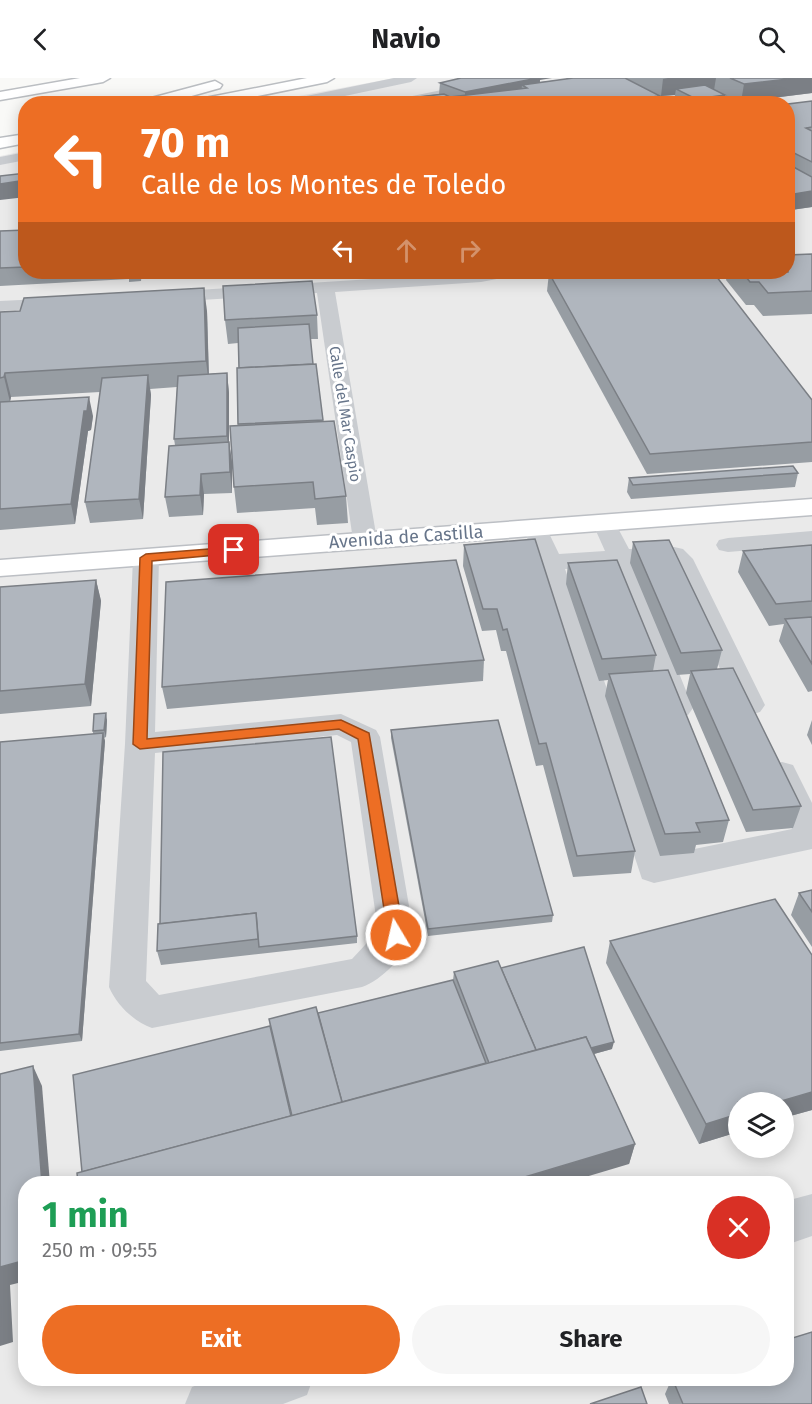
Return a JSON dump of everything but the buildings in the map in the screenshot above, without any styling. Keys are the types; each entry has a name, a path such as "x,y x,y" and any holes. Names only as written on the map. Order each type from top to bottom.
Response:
{"main road":[{"path":"0,87 40,78"},
{"path":"0,87 62,78"},
{"path":"0,96 103,78"},
{"path":"236,96 327,78"},
{"path":"174,96 229,81"},
{"path":"0,131 18,128"},
{"path":"0,143 18,140"},
{"name":"Avenida de Castilla","path":"0,568 812,507"}],"street":[{"path":"334,96 411,78"},
{"path":"420,96 485,78"},
{"path":"387,96 454,82 514,80"},
{"path":"0,161 18,158"},
{"path":"153,297 450,279"},
{"name":"Calle del Mar Caspio","path":"325,287 365,540"},
{"path":"0,306 83,302"},
{"path":"535,528 550,562 654,870 731,842 812,837 767,742 681,683 604,522"},
{"path":"728,545 812,538"},
{"path":"550,562 674,554 684,564 681,683 690,737"},
{"path":"140,744 341,724 365,737 396,935 362,972 152,1012 127,987 140,744 146,558"},
{"path":"593,690 681,683"},
{"path":"794,1221 812,1215"},
{"path":"209,1404 265,1386"}],"shaded area":[{"path":"394,78 812,78 812,1404 0,1404 0,156 18,152 18,279 795,279 795,96 299,96"}],"route":[{"path":"234,550 146,558 140,744 341,724 365,737 396,935"}]}
